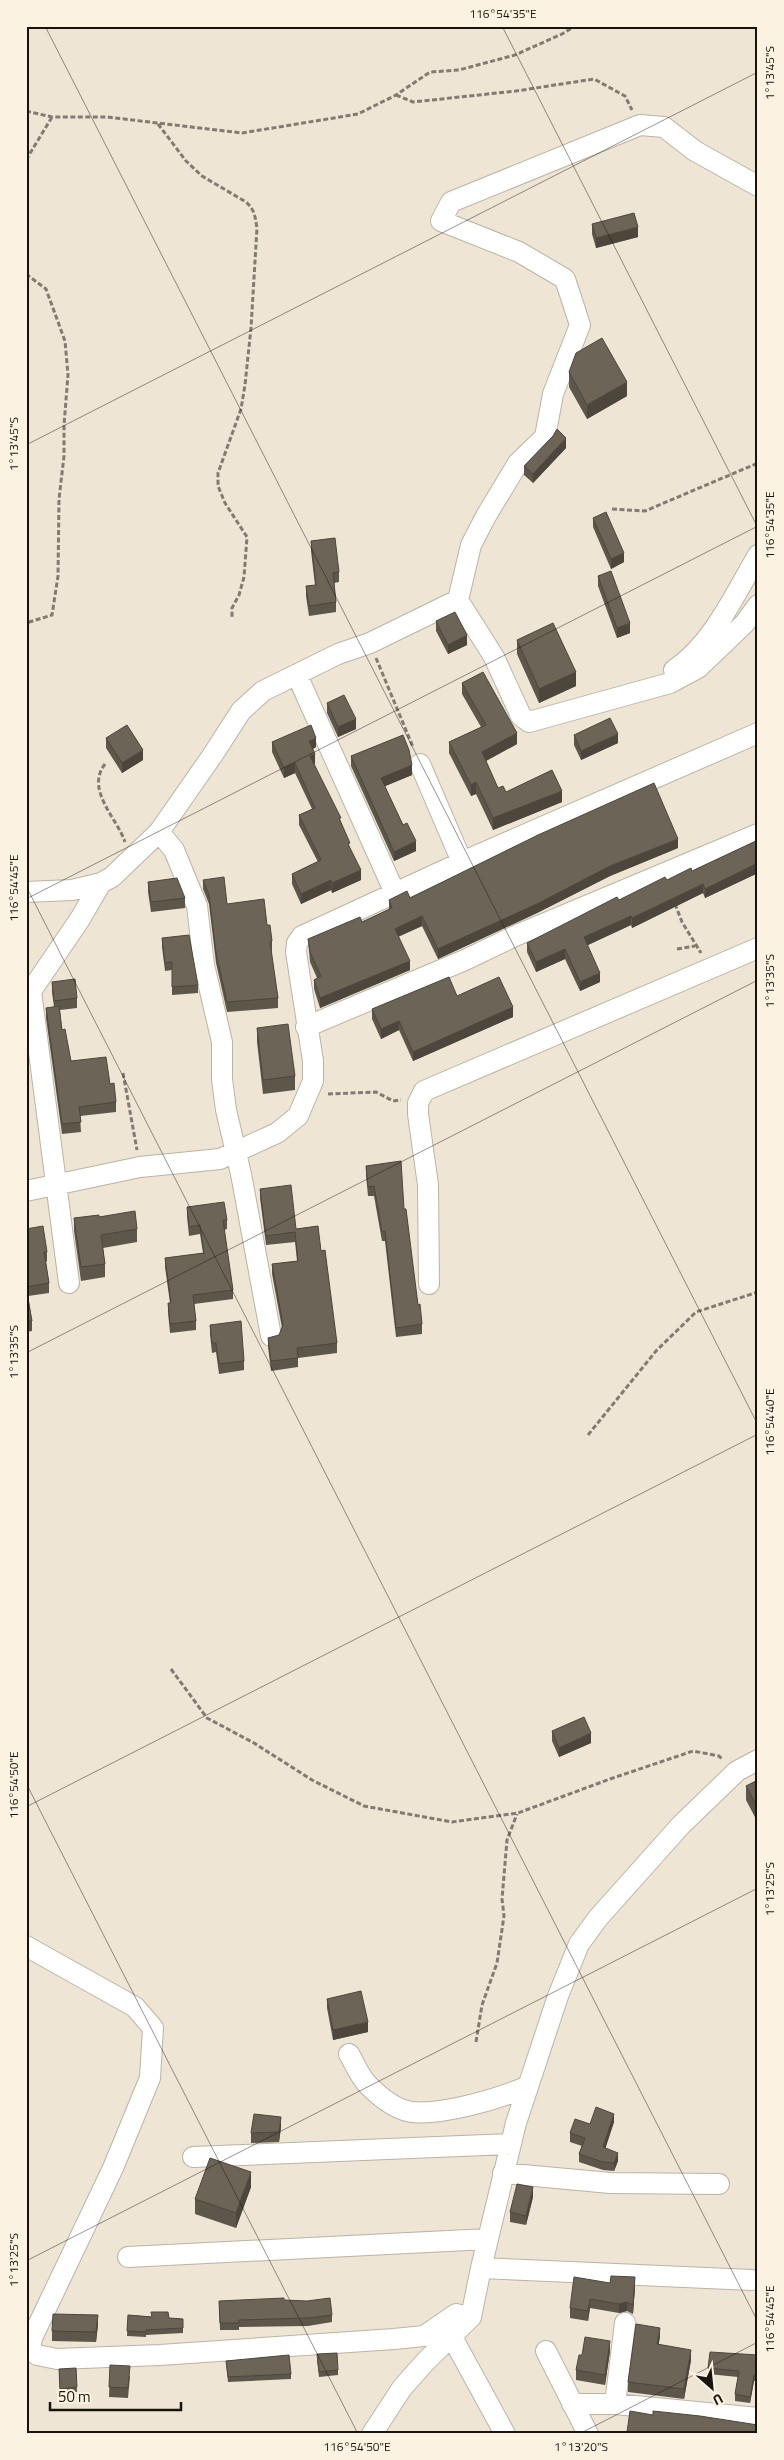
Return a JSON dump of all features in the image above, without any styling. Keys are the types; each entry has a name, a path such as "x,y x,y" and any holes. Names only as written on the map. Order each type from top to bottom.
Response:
{"street":[{"path":"758,186 696,151 664,127 640,125 451,202 441,221 519,252 565,280 580,326 553,394 545,437 518,463 486,516 471,545 458,600 494,656 522,716 529,722 670,683 698,668 746,623 758,605"},
{"path":"643,690 687,662 704,642 724,612 758,555"},
{"path":"26,892 72,890 101,883 112,877 159,832 212,756 240,711 263,691 338,654 370,643 458,600"},
{"path":"297,675 395,893"},
{"path":"26,1191 140,1168 220,1159 277,1133 298,1116 313,1081 297,943 302,936 462,862 758,733"},
{"path":"420,764 462,862"},
{"path":"159,832 174,850 197,906 204,965 222,1042 222,1079 271,1336"},
{"path":"306,1027 465,960 517,935 758,834"},
{"path":"69,1283 29,991 80,920 101,883"},
{"path":"429,1284 428,1185 418,1114 418,1103 424,1091 758,948"},
{"path":"377,2431 402,2388 471,2318 511,2144 558,1996 579,1944 598,1918 681,1825 737,1771 758,1760"},
{"path":"26,1946 135,2007 153,2028 150,2078 113,2168 32,2338 30,2349 37,2355 57,2359 160,2355 401,2338 424,2336 456,2314 471,2318"},
{"path":"349,2054 367,2085 388,2102 411,2112 470,2105 504,2096 528,2086"},
{"path":"193,2157 511,2144"},
{"path":"503,2173 610,2183 719,2184"},
{"path":"128,2257 488,2238"},
{"path":"481,2268 752,2280"},
{"path":"616,2404 625,2323"},
{"path":"452,2337 505,2434"},
{"path":"546,2351 588,2434"},
{"path":"572,2404 616,2404 758,2418"}],"path":[{"path":"26,110 52,117 107,117 242,133 358,114 396,95 430,72 459,70 515,55 562,34 575,26"},
{"path":"396,95 413,102 516,91 594,79 625,96 640,125"},
{"path":"26,160 52,117"},
{"path":"158,124 186,161 202,176 246,202 252,208 257,228 251,328 245,385 241,409 218,473 218,486 225,503 247,537 244,577 239,595 232,608 232,618"},
{"path":"26,274 46,289 65,341 68,375 64,425 64,456 59,499 60,532 56,597 52,615 26,623"},
{"path":"612,510 645,511 758,463"},
{"path":"370,643 420,764"},
{"path":"105,764 100,770 100,792 110,815 122,834 126,846 136,855"},
{"path":"674,901 695,946 677,949"},
{"path":"123,1073 140,1168"},
{"path":"305,1099 326,1094 376,1092 393,1101"},
{"path":"588,1435 656,1351 696,1312 758,1292"},
{"path":"171,1669 207,1718 254,1744 312,1780 364,1806 452,1822 518,1813 693,1751 719,1756 737,1771"},
{"path":"476,2042 482,2004 496,1963 504,1916 502,1898 507,1840 518,1813"}],"building":[{"path":"634,213 638,227 596,238 592,224"},
{"path":"602,338 627,382 587,405 569,372 576,353"},
{"path":"557,429 566,438 533,474 524,466 553,436"},
{"path":"606,512 624,553 611,559 593,518"},
{"path":"335,538 339,572 333,573 336,602 309,606 306,586 316,585 311,541"},
{"path":"611,571 630,623 617,628 598,576"},
{"path":"455,612 467,635 448,645 436,621"},
{"path":"553,623 576,672 539,689 517,640"},
{"path":"483,672 517,733 482,752 498,788 503,786 506,792 552,770 562,791 493,818 476,782 471,785 449,742 486,725 462,683"},
{"path":"344,695 356,719 338,727 327,703"},
{"path":"610,718 618,734 581,751 574,735"},
{"path":"127,725 143,750 122,763 106,738"},
{"path":"311,725 316,738 309,741 315,754 310,756 341,818 339,818 350,843 348,844 361,870 332,883 331,880 301,894 292,874 321,860 299,815 315,808 295,763 284,768 272,742"},
{"path":"403,735 412,765 381,778 403,825 407,823 416,841 394,852 351,756"},
{"path":"654,783 678,839 610,866 537,904 438,949 422,916 395,929 410,961 320,998 314,980 321,976 310,952 308,939 360,917 362,922 392,908 389,900 407,891 410,898 538,835"},
{"path":"758,840 758,863 705,889 703,884 632,918 631,916 584,937 600,973 580,982 565,949 536,962 527,943 617,897 619,900 665,877 667,880 691,868 692,871"},
{"path":"224,877 227,904 264,899 267,925 270,925 272,941 270,942 278,998 227,1002 216,953 209,895 203,880"},
{"path":"177,878 185,898 151,902 148,882"},
{"path":"189,935 198,985 172,987 172,962 165,963 162,938"},
{"path":"449,977 457,996 499,977 513,1007 413,1052 399,1021 381,1029 372,1009"},
{"path":"75,979 77,998 54,1001 52,982"},
{"path":"59,1006 62,1030 65,1029 71,1061 106,1057 110,1084 114,1083 116,1102 79,1107 81,1122 62,1124 46,1008"},
{"path":"288,1024 295,1076 263,1080 257,1028"},
{"path":"401,1161 404,1209 406,1209 422,1324 396,1328 385,1231 382,1232 374,1186 368,1187 366,1166"},
{"path":"291,1185 296,1229 318,1226 321,1251 325,1250 337,1343 297,1348 298,1358 271,1361 268,1338 279,1335 283,1325 272,1264 298,1261 295,1232 266,1236 260,1189"},
{"path":"224,1202 227,1220 223,1220 233,1290 193,1295 196,1321 170,1324 168,1303 171,1303 165,1258 204,1253 200,1225 189,1227 187,1207"},
{"path":"135,1211 137,1229 101,1235 105,1264 81,1267 74,1218 99,1215 99,1217"},
{"path":"43,1226 47,1252 44,1252 49,1283 26,1287 26,1229"},
{"path":"26,1287 32,1321 26,1322"},
{"path":"241,1321 244,1361 219,1364 216,1343 212,1343 210,1325"},
{"path":"584,1717 591,1733 559,1748 552,1731"},
{"path":"758,1780 758,1808 746,1786"},
{"path":"361,1991 368,2022 333,2030 327,1999"},
{"path":"596,2107 614,2114 603,2147 618,2153 614,2163 603,2162 579,2154 585,2138 570,2133 575,2119 590,2124"},
{"path":"254,2114 281,2117 279,2132 251,2133"},
{"path":"210,2158 251,2172 236,2213 195,2199"},
{"path":"517,2184 533,2187 526,2216 510,2212"},
{"path":"611,2276 635,2277 633,2305 627,2302 619,2304 590,2299 588,2311 570,2308 574,2277 610,2283"},
{"path":"284,2298 284,2300 307,2301 330,2298 332,2315 308,2318 239,2320 239,2323 220,2323 219,2301"},
{"path":"151,2312 168,2312 169,2318 183,2319 183,2328 146,2330 146,2332 127,2331 128,2315 152,2317"},
{"path":"53,2314 98,2315 96,2332 52,2331"},
{"path":"636,2324 660,2328 657,2344 691,2350 684,2389 628,2382"},
{"path":"585,2337 610,2341 605,2375 576,2370 579,2355 582,2355"},
{"path":"710,2352 758,2355 758,2375 754,2375 750,2397 735,2394 739,2371 708,2368"},
{"path":"337,2353 338,2370 319,2372 317,2354"},
{"path":"289,2355 291,2374 228,2377 226,2361"},
{"path":"110,2365 130,2366 128,2388 109,2387"},
{"path":"76,2368 77,2387 60,2389 59,2369"},
{"path":"630,2411 653,2415 653,2411 700,2416 758,2425 758,2434 637,2434 627,2432"}]}
